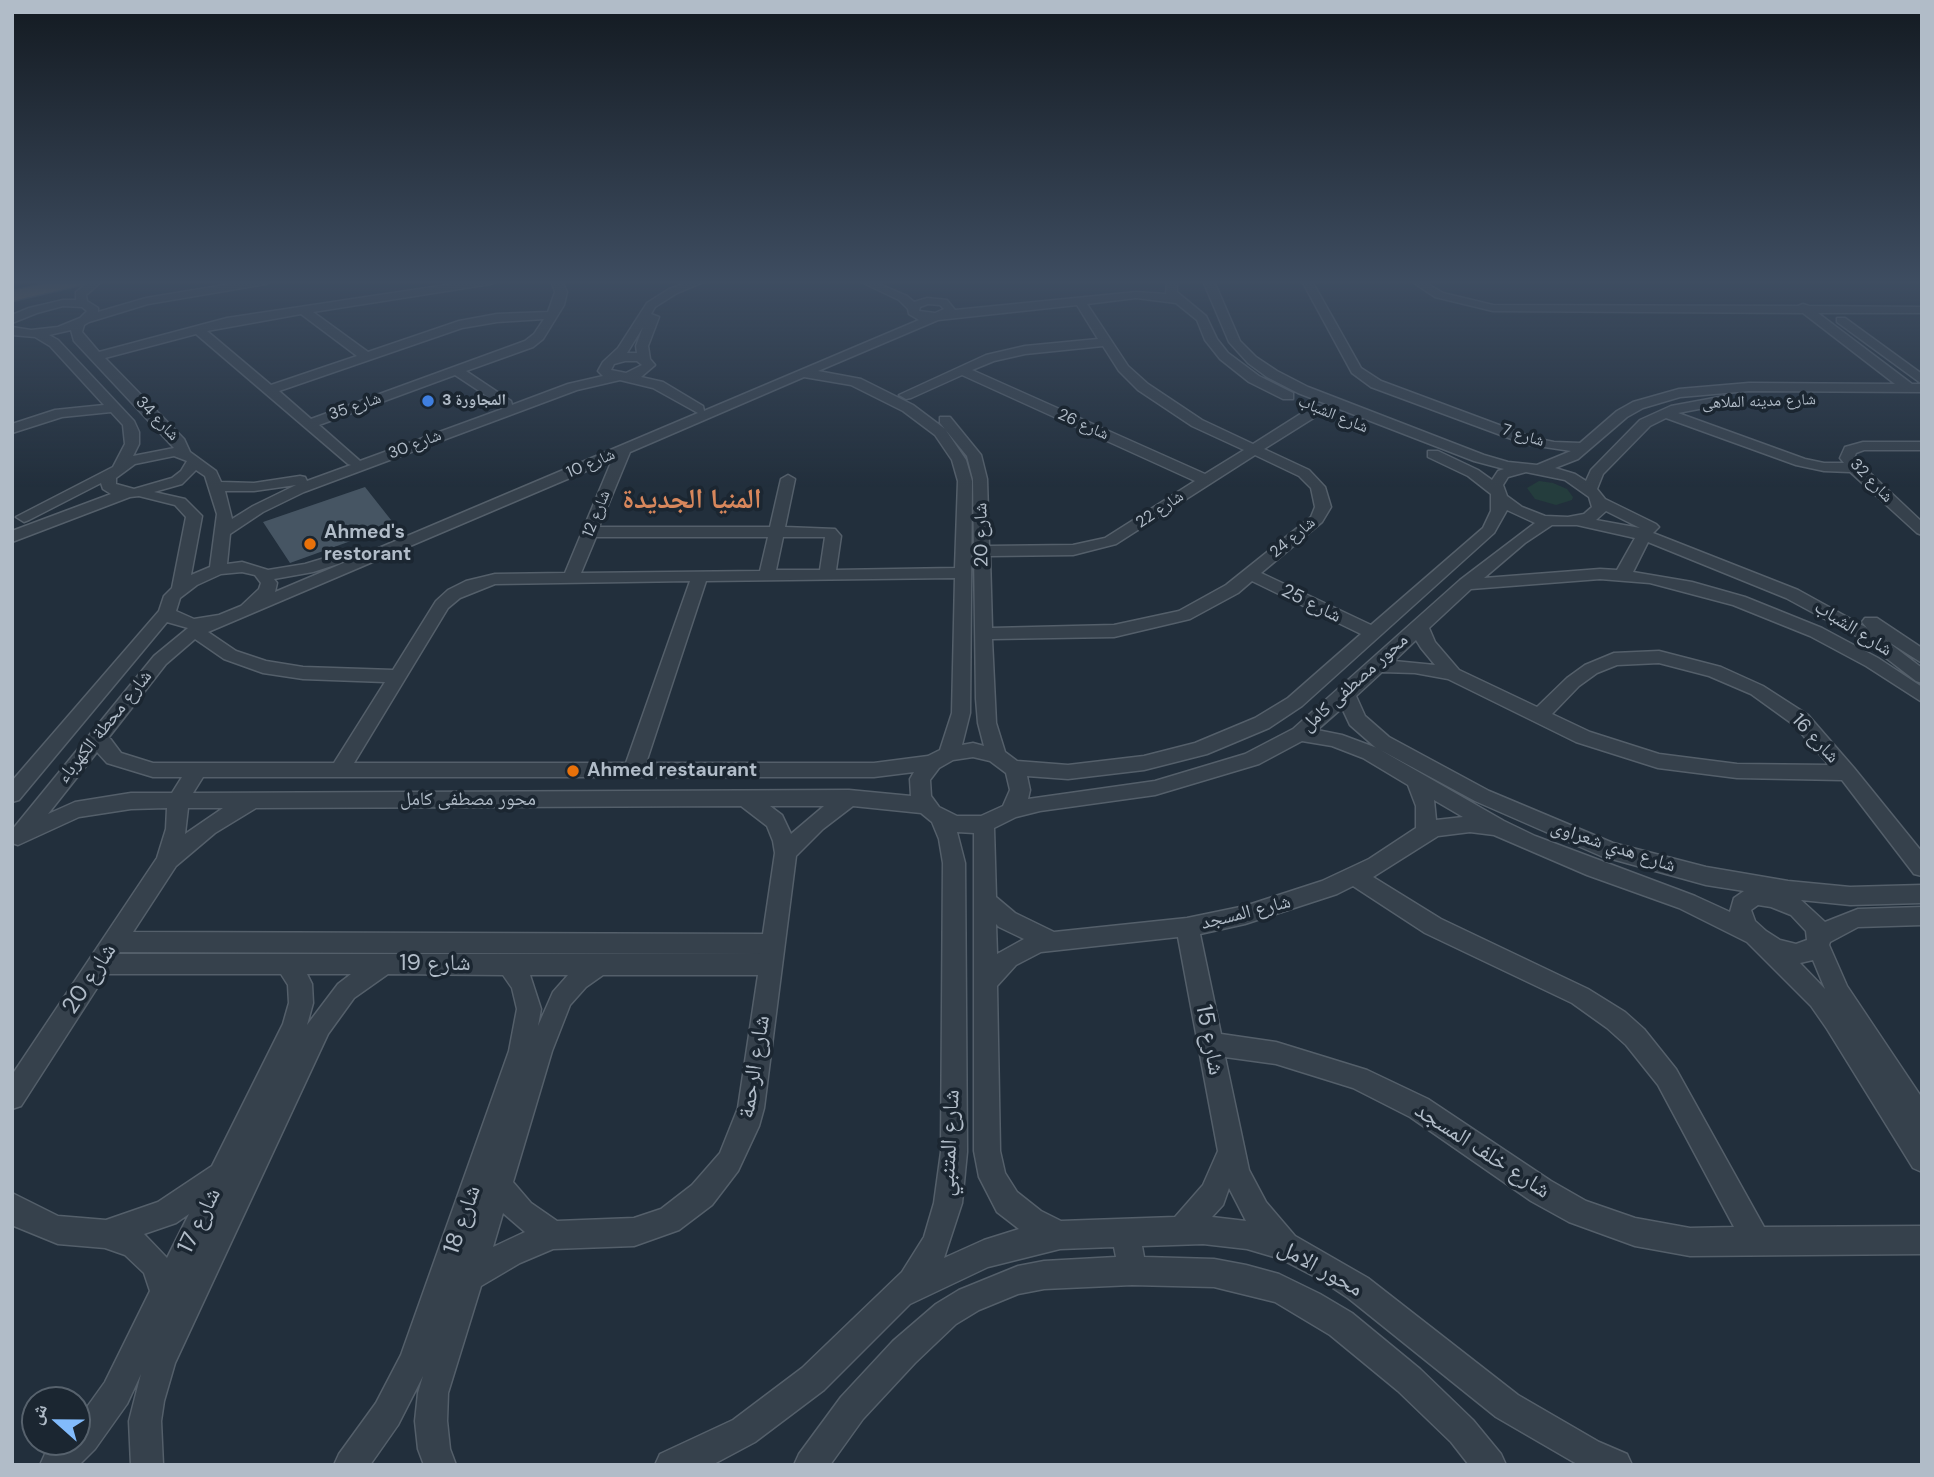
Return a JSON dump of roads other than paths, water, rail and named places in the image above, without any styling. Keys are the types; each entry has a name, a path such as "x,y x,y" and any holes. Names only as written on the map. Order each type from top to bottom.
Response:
{"street":[{"name":"شارع 34","path":"61,350 115,408 132,432 130,450 117,469"},
{"name":"شارع 34","path":"90,350 179,442 189,457 211,474 218,486"},
{"path":"96,357 122,350"},
{"path":"222,350 353,461"},
{"path":"358,350 366,356"},
{"path":"269,390 385,350"},
{"name":"شارع 35","path":"309,424 513,350"},
{"path":"619,350 604,368 606,373 658,385 705,406"},
{"path":"621,377 642,372 647,362 642,350"},
{"name":"شارع 10","path":"202,627 630,444 705,406 847,350"},
{"name":"شارع 10","path":"266,575 331,562 630,444 858,350"},
{"path":"906,395 990,358 1035,350"},
{"name":"شارع 24","path":"985,634 1087,633 1140,627 1201,607 1232,589 1317,519 1324,501 1318,487 1304,473 1213,431 1167,405 1133,377 1111,350"},
{"name":"شارع الشباب","path":"1218,350 1237,368 1268,387 1473,473 1517,510 1548,521 1580,521 1647,530 1823,596 1864,618 1922,657"},
{"name":"شارع الشباب","path":"1242,350 1272,374 1303,390 1450,447 1493,463 1522,469 1539,469 1570,477 1647,530 1826,610 1890,650 1922,677"},
{"name":"شارع 7","path":"1345,350 1356,370 1390,391 1542,444 1585,447"},
{"path":"1867,350 1915,388 1922,399"},
{"path":"1882,350 1922,380"},
{"path":"850,354 855,376"},
{"path":"609,362 629,356 647,362 705,406"},
{"name":"شارع 30","path":"218,486 297,485 569,384 609,362"},
{"name":"شارع 26","path":"961,370 1205,480"},
{"path":"457,371 506,404"},
{"name":"شارع 20","path":"801,374 855,376 906,395 936,413 967,444 978,468 983,551 985,712 996,756"},
{"name":"شارع 20","path":"855,376 928,421 948,441 963,470 961,713 957,733 940,758"},
{"name":"شارع 30","path":"223,532 297,485 353,461 506,404 569,384 621,377"},
{"path":"12,429 68,405 96,387"},
{"name":"شارع مدينه الملاهى","path":"1539,469 1555,464 1585,447 1638,405 1690,391 1749,387 1915,388"},
{"name":"شارع مدينه الملاهى","path":"1580,521 1596,514 1596,473 1645,423 1664,413 1703,403 1735,400 1922,399"},
{"path":"12,422 78,410 115,408"},
{"name":"شارع 22","path":"983,551 1060,551 1098,545 1121,536 1318,409"},
{"path":"1664,413 1801,462 1824,467 1854,468"},
{"name":"شارع 7","path":"1463,418 1530,448 1555,464"},
{"path":"1606,428 1631,436"},
{"name":"شارع 12","path":"571,578 630,444"},
{"name":"شارع 32","path":"1922,446 1855,448 1847,454 1854,468 1922,530"},
{"path":"1450,447 1463,460 1453,463"},
{"path":"12,523 117,469 153,454 189,457 193,467 177,481 69,513 12,537"},
{"path":"117,469 107,482 112,490 180,502 194,516 180,588"},
{"path":"1498,494 1498,479 1503,474 1522,469"},
{"path":"767,576 789,479"},
{"path":"218,486 225,514 218,570"},
{"name":"محور مصطفى كامل","path":"1013,768 1068,772 1114,768 1173,757 1245,732 1295,702 1489,530 1499,511 1498,494"},
{"path":"964,510 981,510"},
{"name":"محور مصطفى كامل","path":"1010,811 1040,803 1155,788 1252,759 1300,734 1466,584 1527,534 1548,521"},
{"path":"1489,530 1514,527 1527,534"},
{"path":"1623,575 1647,530"},
{"path":"590,531 826,532 832,534 827,575"},
{"path":"180,588 218,570 242,568 261,571 269,583 267,592 247,610"},
{"path":"341,768 442,605 462,590 495,579 964,573"},
{"name":"شارع 25","path":"1250,574 1373,634"},
{"path":"1466,584 1548,576 1623,575 1692,587 1762,610 1844,646 1922,696"},
{"path":"634,769 700,576"},
{"name":"شارع محطة الكهرباء","path":"12,795 167,612 167,604 180,588"},
{"path":"167,612 181,622 202,627 230,655 263,667 303,673 397,676"},
{"name":"شارع 16","path":"1419,626 1427,645 1453,674"},
{"name":"شارع محطة الكهرباء","path":"15,840 160,660 202,627"},
{"name":"شارع 16","path":"1539,716 1563,689 1602,663 1643,656 1676,660 1734,679 1777,702 1811,731 1847,773"},
{"name":"شارع 16","path":"1378,666 1415,667 1453,674 1608,746 1684,766 1737,771 1847,773"},
{"name":"شارع هدي شعراوى","path":"1346,695 1357,720 1376,747 1417,781 1497,827 1584,865 1687,902 1758,938 1801,979 1836,1021 1922,1159"},
{"path":"1295,702 1321,717"},
{"name":"شارع هدي شعراوى","path":"1300,734 1376,747 1563,832 1645,861 1781,894 1922,894"},
{"name":"محور مصطفى كامل","path":"98,735 106,751 125,764 153,770 874,770 940,758"},
{"path":"973,750 996,756 1013,768 1019,779 1017,801 1010,811 984,824 961,825 933,812 921,797 920,779 940,758 973,750"},
{"path":"506,800 519,769"},
{"path":"178,800 197,770"},
{"path":"1847,773 1922,867"},
{"path":"1417,781 1426,806 1426,832"},
{"path":"786,853 816,823 849,798"},
{"name":"محور مصطفى كامل","path":"15,840 56,817 95,805 131,800 849,798 885,800 933,812"},
{"name":"شارع الرحمة","path":"467,1278 510,1253 553,1235 615,1233 652,1227 669,1220 685,1209 716,1179 739,1144 751,1108 786,853 785,841 775,821 746,799"},
{"name":"شارع 20","path":"168,860 176,829 178,800"},
{"name":"شارع 20","path":"12,1097 168,860 208,827 254,800"},
{"name":"شارع المتنبي","path":"671,1465 714,1454 813,1379 921,1271 937,1243 948,1203 954,1152 954,863 950,839 933,812"},
{"name":"شارع المتنبي","path":"984,824 987,1152 993,1177 1007,1202 1031,1221 1060,1235"},
{"name":"شارع المسجد","path":"986,982 1008,958 1027,947 1049,940 1187,927 1275,907 1355,876 1426,832 1458,824 1497,827"},
{"path":"1355,876 1433,926 1580,996 1616,1020 1635,1037 1667,1077 1757,1242"},
{"path":"1706,876 1747,899 1781,894 1810,918 1838,992 1922,1121"},
{"path":"1747,899 1740,910 1745,926 1758,938 1796,954 1806,953 1843,923 1858,918 1922,916"},
{"name":"شارع المسجد","path":"985,901 1013,924 1049,940"},
{"name":"شارع 15","path":"1187,927 1231,1153 1245,1193 1256,1212 1286,1246"},
{"name":"شارع 19","path":"114,942 421,954 772,955"},
{"name":"شارع 19","path":"100,964 384,964 421,954 509,965 600,964 772,955"},
{"name":"شارع 17","path":"56,1465 103,1414 147,1360 293,1056 302,993 297,976 284,964"},
{"name":"شارع 17","path":"147,1465 147,1360 165,1292 222,1174 293,1056 336,1001 357,982 384,964"},
{"name":"شارع 18","path":"440,1465 434,1449 430,1422 433,1393 427,1363 530,1051 561,999 578,980 600,964"},
{"name":"شارع 18","path":"350,1465 427,1363 467,1278 497,1185 530,1051 529,1009 523,984 509,965"},
{"name":"شارع خلف المسجد","path":"1209,1044 1276,1053 1312,1062 1383,1090 1441,1123 1541,1191 1606,1223 1662,1238 1689,1242 1922,1240"},
{"path":"954,1152 987,1152"},
{"path":"1181,1231 1213,1195 1231,1153"},
{"path":"106,1234 166,1213 222,1174"},
{"path":"497,1185 522,1213 553,1235"},
{"path":"12,1207 24,1216 58,1230 121,1238 145,1253 155,1264 165,1292"},
{"name":"محور الامل","path":"900,1294 984,1255 1012,1245 1060,1235 1225,1232 1286,1246 1358,1288 1507,1406 1600,1461"},
{"path":"1126,1234 1132,1271"},
{"path":"810,1465 852,1408 897,1360 925,1332 970,1300 1006,1284 1044,1275 1132,1271 1214,1273 1279,1289 1310,1304 1341,1324 1409,1380 1462,1431 1490,1465"}],"place":[{"name":"المجاورة 3","path":"428,401"},
{"name":"Ahmed's restorant","path":"310,544"},
{"name":"Ahmed restaurant","path":"573,771"}],"district":[{"name":"المنيا الجديدة","path":"692,501"}]}
